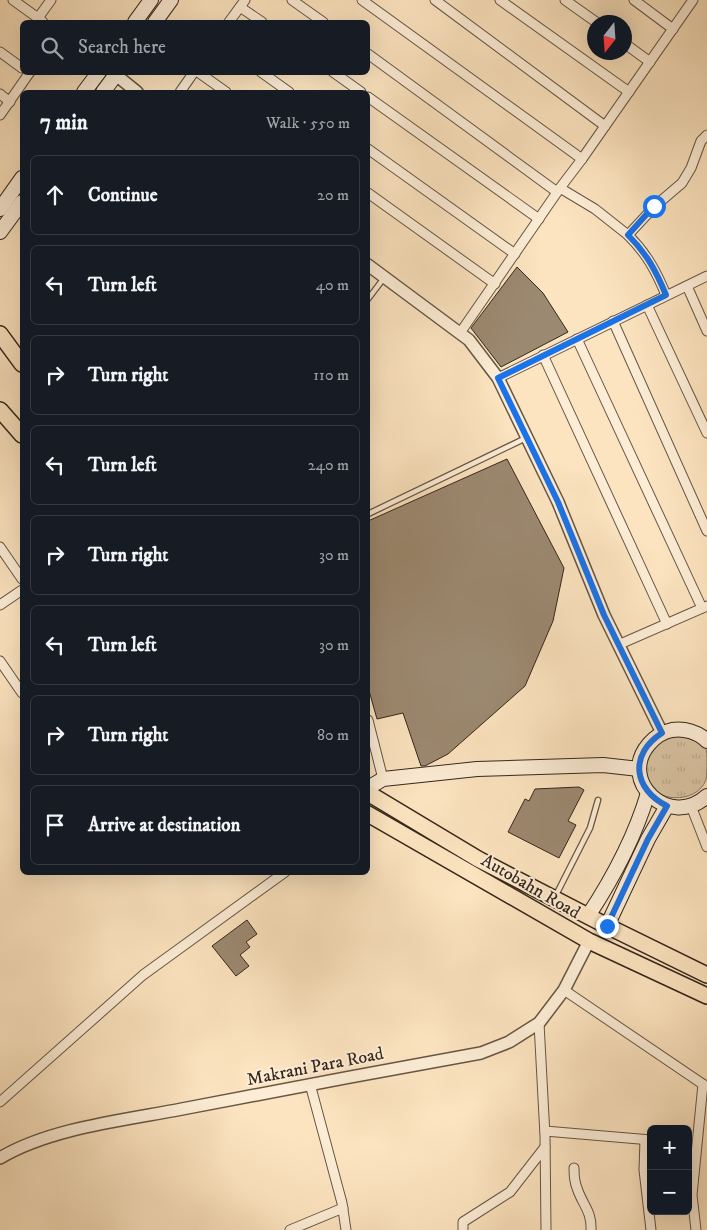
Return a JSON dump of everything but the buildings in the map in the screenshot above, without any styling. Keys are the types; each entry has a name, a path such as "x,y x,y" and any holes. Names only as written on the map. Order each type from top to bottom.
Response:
{"highway":[{"path":"0,334 20,361"},
{"path":"0,410 20,434"},
{"name":"Autobahn Road","path":"370,795 478,859 707,975"},
{"name":"Autobahn Road","path":"370,815 589,941 707,996"}],"main road":[{"path":"136,20 151,0"},
{"path":"156,20 171,0"},
{"path":"86,90 97,75"},
{"path":"104,90 115,75"},
{"path":"0,209 20,181"},
{"path":"0,232 20,205"},
{"path":"707,742 700,732 673,730 662,733 653,739 646,748 641,758 639,769 642,782 648,793 656,801 667,806 675,808 691,806 707,796"},
{"path":"370,786 377,781 384,779 477,769 603,765 639,769"},
{"path":"588,916 603,893 635,830 648,793"},
{"path":"607,926 648,839 667,806"}],"street":[{"path":"13,0 41,20 51,0"},
{"path":"292,0 320,20"},
{"path":"362,0 582,159"},
{"path":"435,0 605,126"},
{"path":"500,0 629,92"},
{"path":"565,0 587,16"},
{"path":"634,0 673,28"},
{"path":"460,333 558,190 582,159 693,0"},
{"path":"230,20 243,3 260,20"},
{"path":"632,49 650,62"},
{"path":"0,52 20,67"},
{"path":"370,55 558,190 595,209 612,221 643,250 657,274 666,295"},
{"path":"0,115 28,75"},
{"path":"118,75 135,90"},
{"path":"182,90 194,75"},
{"path":"200,75 223,90"},
{"path":"265,75 286,90"},
{"path":"337,75 358,90"},
{"path":"0,94 10,102"},
{"path":"370,98 539,219"},
{"path":"628,235 654,206 682,183 691,168 701,142 707,135"},
{"path":"370,150 515,254"},
{"path":"370,194 495,284"},
{"path":"370,267 469,340 498,378 558,502 604,615 662,733"},
{"path":"498,378 707,276"},
{"path":"686,286 707,331"},
{"path":"647,305 707,433"},
{"path":"613,321 707,531"},
{"path":"576,339 705,607 618,645"},
{"path":"543,355 667,624"},
{"path":"0,547 20,576"},
{"path":"0,605 20,591"},
{"path":"0,661 20,690"},
{"path":"370,727 384,779"},
{"path":"691,806 707,847"},
{"path":"0,1102 142,975 281,875"},
{"name":"Makrani Para Road","path":"0,1158 16,1148 44,1138 108,1123 481,1053 509,1042 539,1023 564,990 589,941"},
{"path":"564,990 705,1086 693,1144 692,1195 696,1230"},
{"path":"539,1023 545,1131 546,1230"},
{"path":"310,1084 346,1230"},
{"path":"545,1131 647,1140"},
{"path":"463,1230 464,1222 510,1192 545,1148"},
{"path":"647,1148 644,1170 651,1230"},
{"path":"574,1168 577,1190 590,1214 591,1230"},
{"path":"290,1230 342,1208"}],"lane":[{"path":"370,296 384,278"},
{"path":"370,513 526,438"},
{"path":"554,898 590,828 598,800"}],"green space":[{"path":"675,729 696,739 705,746 707,773 706,780 694,794 675,798 656,792 649,786 643,776 642,755"}],"route":[{"path":"607,926 648,839 667,806 656,801 648,793 642,782 639,769 641,758 646,748 653,739 662,733 604,615 558,502 498,378 666,295 657,274 643,250 628,235 654,206"}]}
